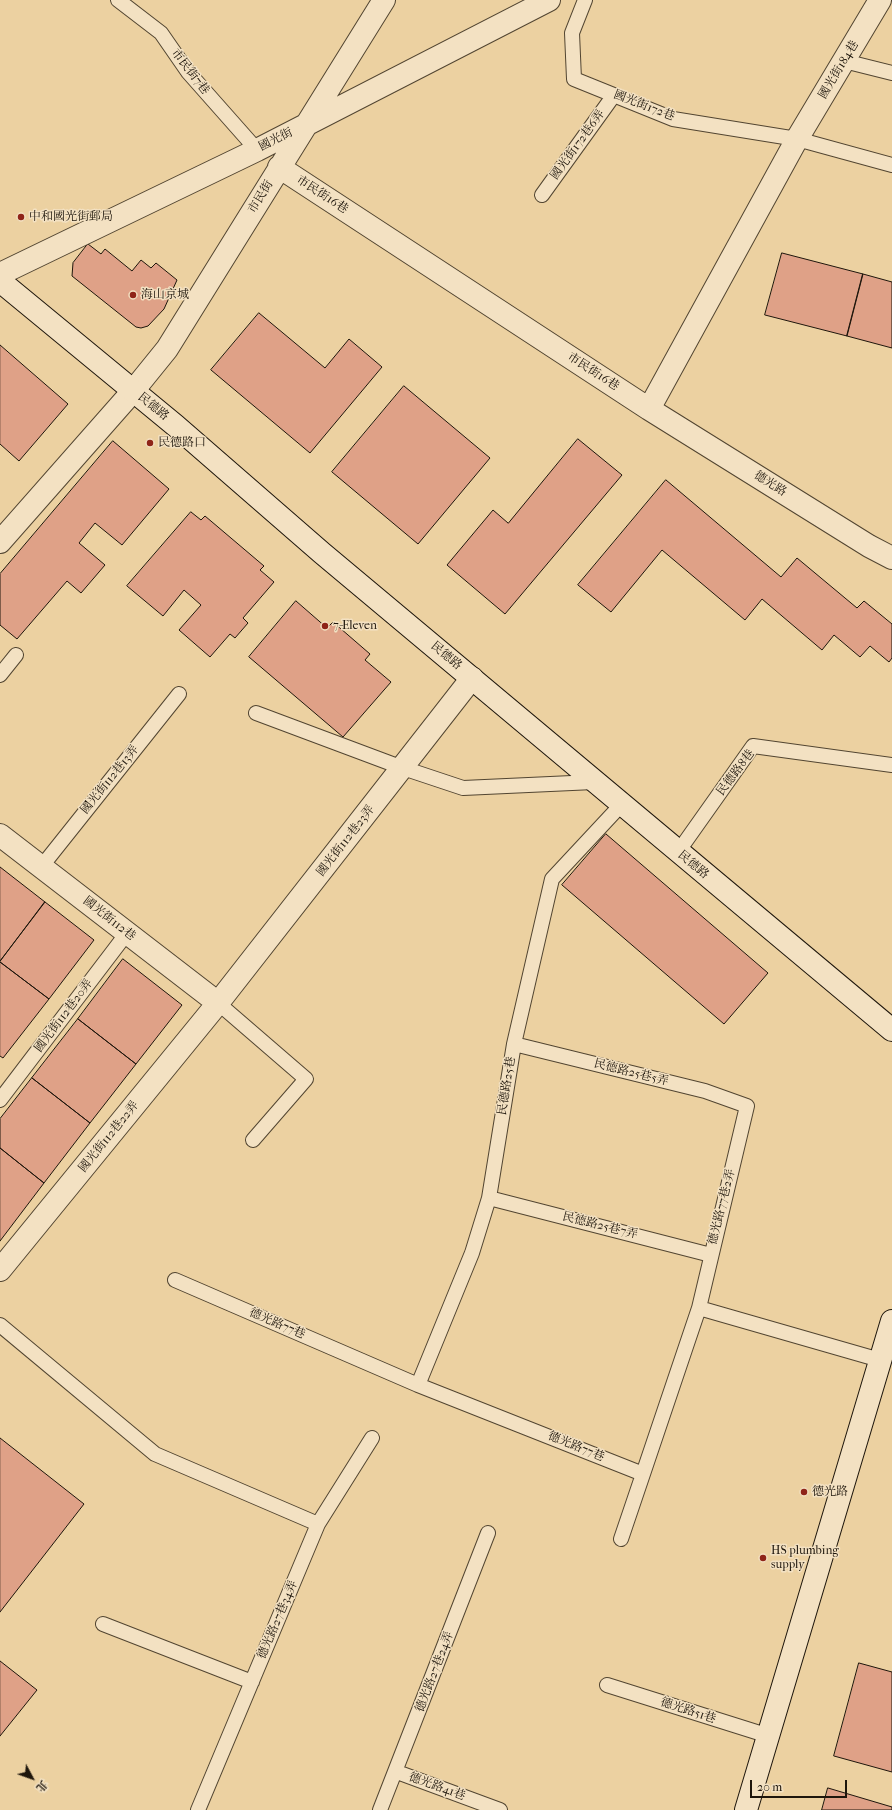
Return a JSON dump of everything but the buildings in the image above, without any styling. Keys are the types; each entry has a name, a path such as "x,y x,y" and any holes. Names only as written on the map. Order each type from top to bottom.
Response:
{"street":[{"name":"市民街","path":"0,542 133,391 167,349 384,0"},
{"name":"國光街","path":"0,274 257,150 549,0"},
{"name":"國光街184巷","path":"797,139 880,0"},
{"path":"649,409 797,139"},
{"name":"市民街16巷","path":"279,167 649,409"},
{"name":"民德路","path":"0,281 133,391 322,553 621,805 892,1030"},
{"name":"德光路","path":"649,409 869,546 892,558"},
{"name":"國光街112巷23弄","path":"218,1003 472,678"},
{"name":"國光街112巷","path":"2,839 42,866 218,1003"},
{"name":"國光街112巷22弄","path":"0,1270 218,1003"},
{"path":"746,1810 886,1364 892,1321"}],"lane":[{"name":"市民街7巷","path":"118,0 161,33 188,72 257,150"},
{"name":"國光街172巷","path":"585,0 572,33 574,79 673,119 797,139 892,165"},
{"path":"844,61 892,73"},
{"name":"國光街172巷6弄","path":"542,195 614,95"},
{"path":"0,675 16,656"},
{"name":"國光街112巷13弄","path":"42,866 179,694"},
{"path":"256,713 403,768 463,788 594,782"},
{"name":"民德路8巷","path":"678,852 753,746 892,765"},
{"name":"民德路25巷","path":"418,1385 472,1253 489,1198 514,1044 552,879 621,805"},
{"name":"國光街112巷20弄","path":"0,1100 127,933"},
{"path":"218,1003 306,1079 253,1140"},
{"name":"民德路25巷5弄","path":"514,1044 705,1091 747,1106"},
{"name":"德光路77巷2弄","path":"699,1308 747,1106"},
{"name":"民德路25巷7弄","path":"489,1198 711,1255"},
{"name":"德光路77巷","path":"175,1280 418,1385 643,1474"},
{"path":"621,1539 699,1308 886,1364"},
{"path":"0,1325 155,1454 318,1524"},
{"name":"德光路27巷34弄","path":"198,1810 318,1524 372,1438"},
{"name":"德光路27巷24弄","path":"380,1810 397,1772 488,1533"},
{"path":"104,1624 252,1682"},
{"name":"德光路51巷","path":"607,1685 769,1736"},
{"name":"德光路41巷","path":"397,1772 500,1810"}],"place":[{"name":"中和國光街郵局","path":"21,217"},
{"name":"海山京城","path":"133,295"},
{"name":"民德路口","path":"150,443"},
{"name":"7-Eleven","path":"325,626"},
{"name":"德光路","path":"804,1492"},
{"name":"HS plumbing supply","path":"763,1558"}]}
